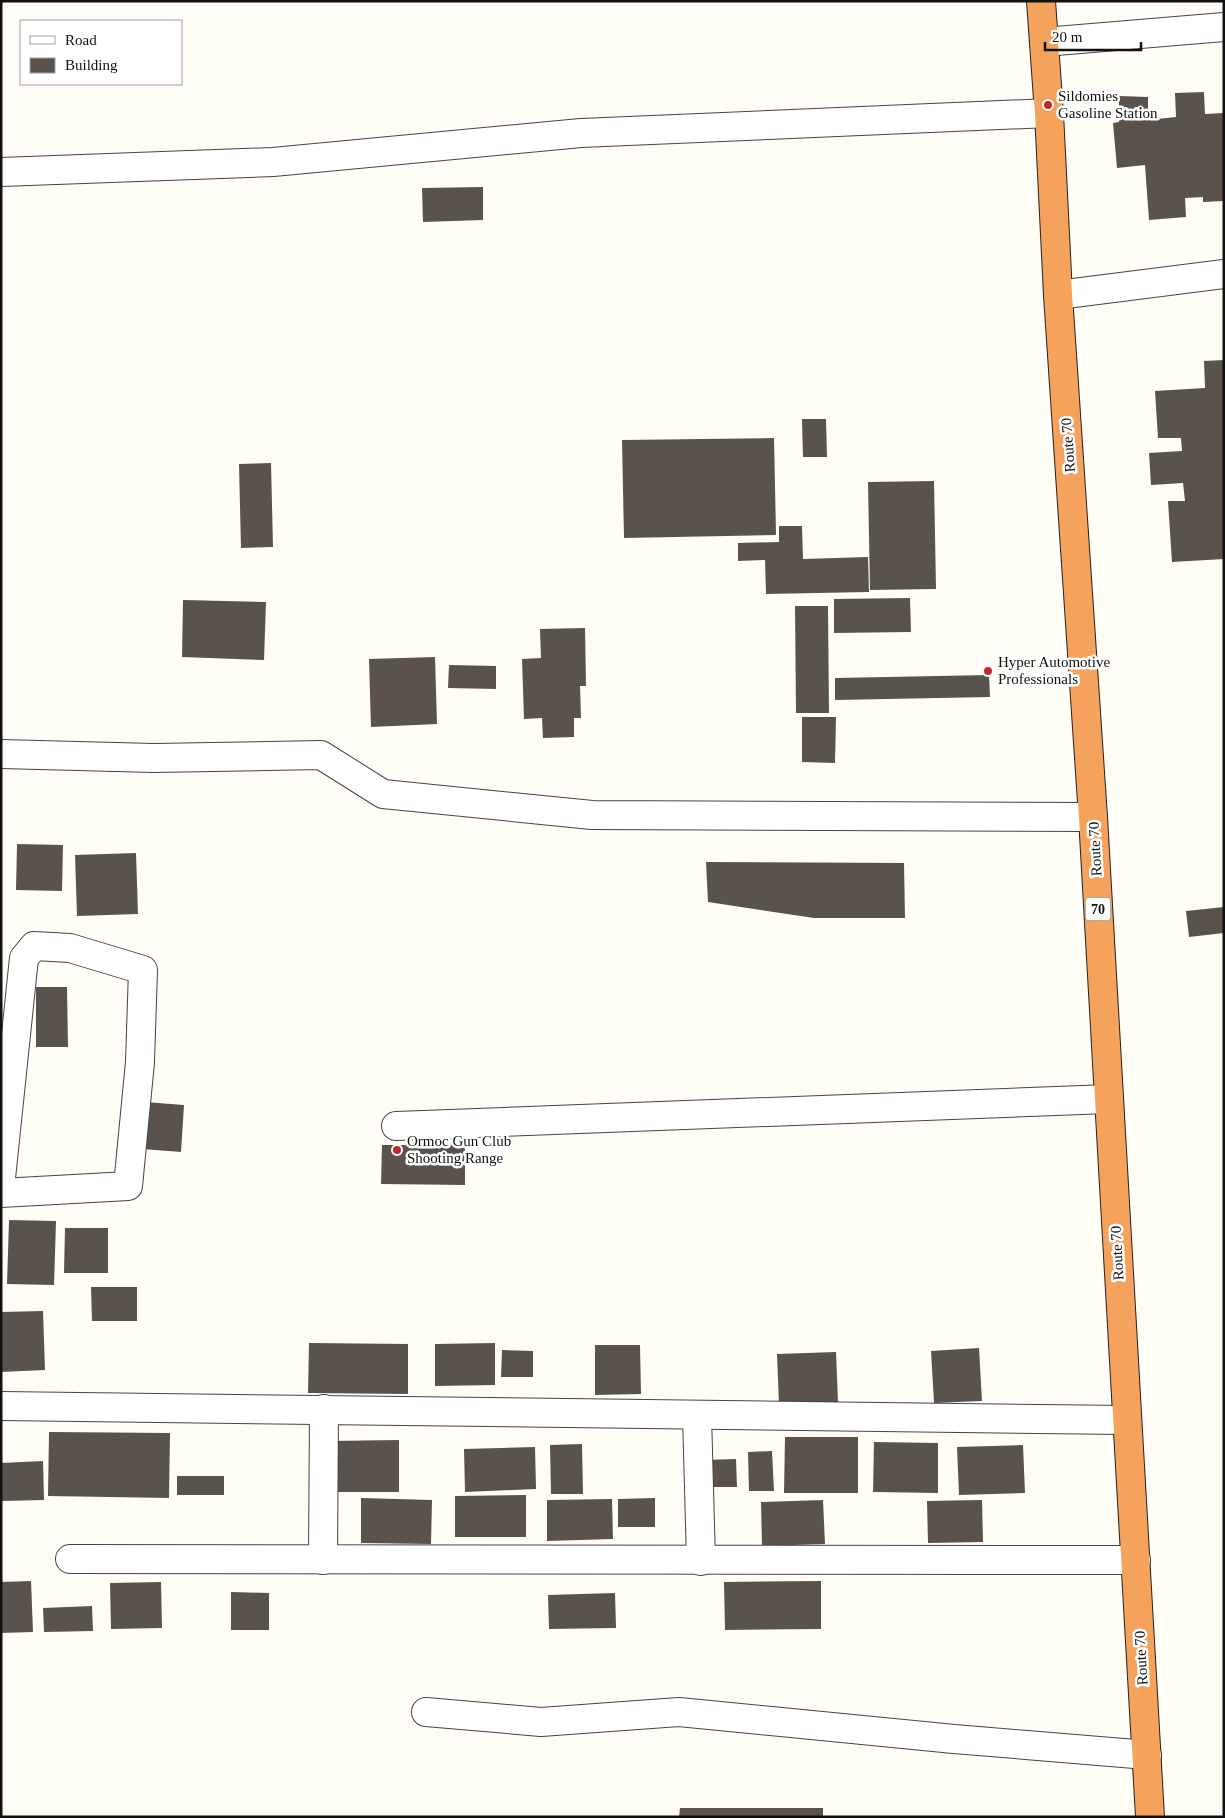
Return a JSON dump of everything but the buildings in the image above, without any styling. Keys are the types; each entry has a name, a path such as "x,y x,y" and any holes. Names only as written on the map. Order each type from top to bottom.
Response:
{"highway":[{"name":"Route 70","path":"1041,1 1049,113 1058,295 1093,817 1150,1817"}],"street":[{"path":"1044,42 1224,27"},
{"path":"1,172 273,162 581,133 1049,113"},
{"path":"1058,295 1224,274"},
{"path":"1,754 154,758 321,755 383,794 592,815 1093,817"},
{"path":"1,1178 24,958 34,946 70,948 143,970 140,1062 128,1186 1,1193"},
{"path":"396,1126 1109,1099"},
{"path":"1,1406 1126,1420"},
{"path":"323,1560 324,1409"},
{"path":"697,1414 701,1561"},
{"path":"70,1560 1136,1560"},
{"path":"426,1712 541,1722 680,1712 944,1738 1147,1755"}],"place":[{"name":"Sildomies Gasoline Station","path":"1048,105"},
{"name":"Hyper Automotive Professionals","path":"988,671"},
{"name":"Ormoc Gun Club Shooting Range","path":"397,1150"}]}
